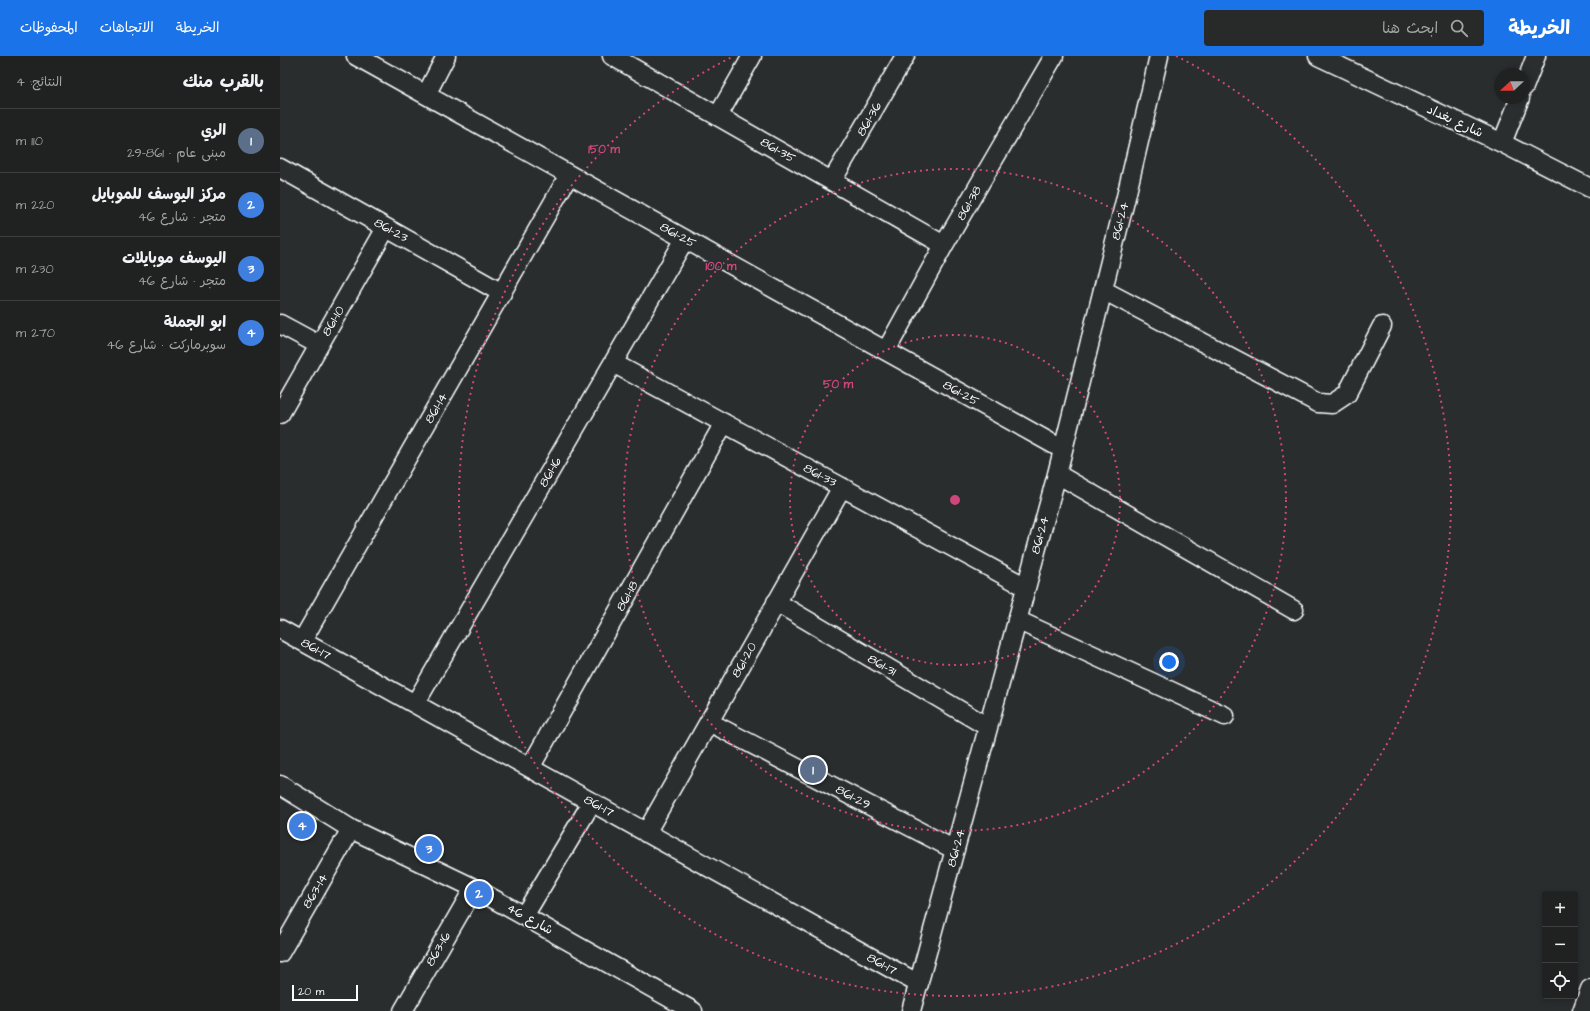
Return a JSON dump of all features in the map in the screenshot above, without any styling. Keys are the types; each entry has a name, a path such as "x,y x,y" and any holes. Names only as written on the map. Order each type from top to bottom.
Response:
{"street":[{"name":"861-25","path":"356,56 1062,450"},
{"path":"426,95 446,56"},
{"name":"861-35","path":"612,56 944,245"},
{"path":"718,116 752,56"},
{"name":"861-36","path":"832,181 905,56"},
{"name":"861-38","path":"886,351 944,245 1054,56"},
{"name":"861-24","path":"911,1011 1057,474 1159,56"},
{"name":"شارع بغداد","path":"1318,56 1502,143 1590,188"},
{"path":"1530,72 1536,56"},
{"path":"1502,143 1518,104"},
{"name":"861-23","path":"280,168 502,293"},
{"name":"861-14","path":"302,641 569,175"},
{"name":"861-10","path":"280,414 386,228"},
{"name":"861-16","path":"415,704 685,239"},
{"path":"1103,290 1318,402 1332,404 1347,394 1382,326"},
{"path":"280,324 319,345"},
{"name":"861-33","path":"613,363 1026,587"},
{"name":"861-18","path":"530,768 724,423"},
{"path":"1057,474 1294,610"},
{"name":"861-20","path":"646,832 842,487"},
{"name":"861-31","path":"776,602 988,727"},
{"path":"1017,620 1225,716"},
{"name":"861-17","path":"280,629 918,984"},
{"name":"861-29","path":"709,722 955,850"},
{"name":"شارع 46","path":"280,785 351,829 474,888 693,1011"},
{"path":"524,916 592,802"},
{"name":"863-14","path":"280,953 351,829"},
{"name":"863-16","path":"403,1011 474,888"},
{"path":"1582,1011 1590,989"}],"place":[{"name":"الري","path":"813,770"},
{"name":"ابو الجملة","path":"302,826"},
{"name":"اليوسف موبايلات","path":"429,849"},
{"name":"مركز اليوسف للموبايل","path":"479,894"}]}
